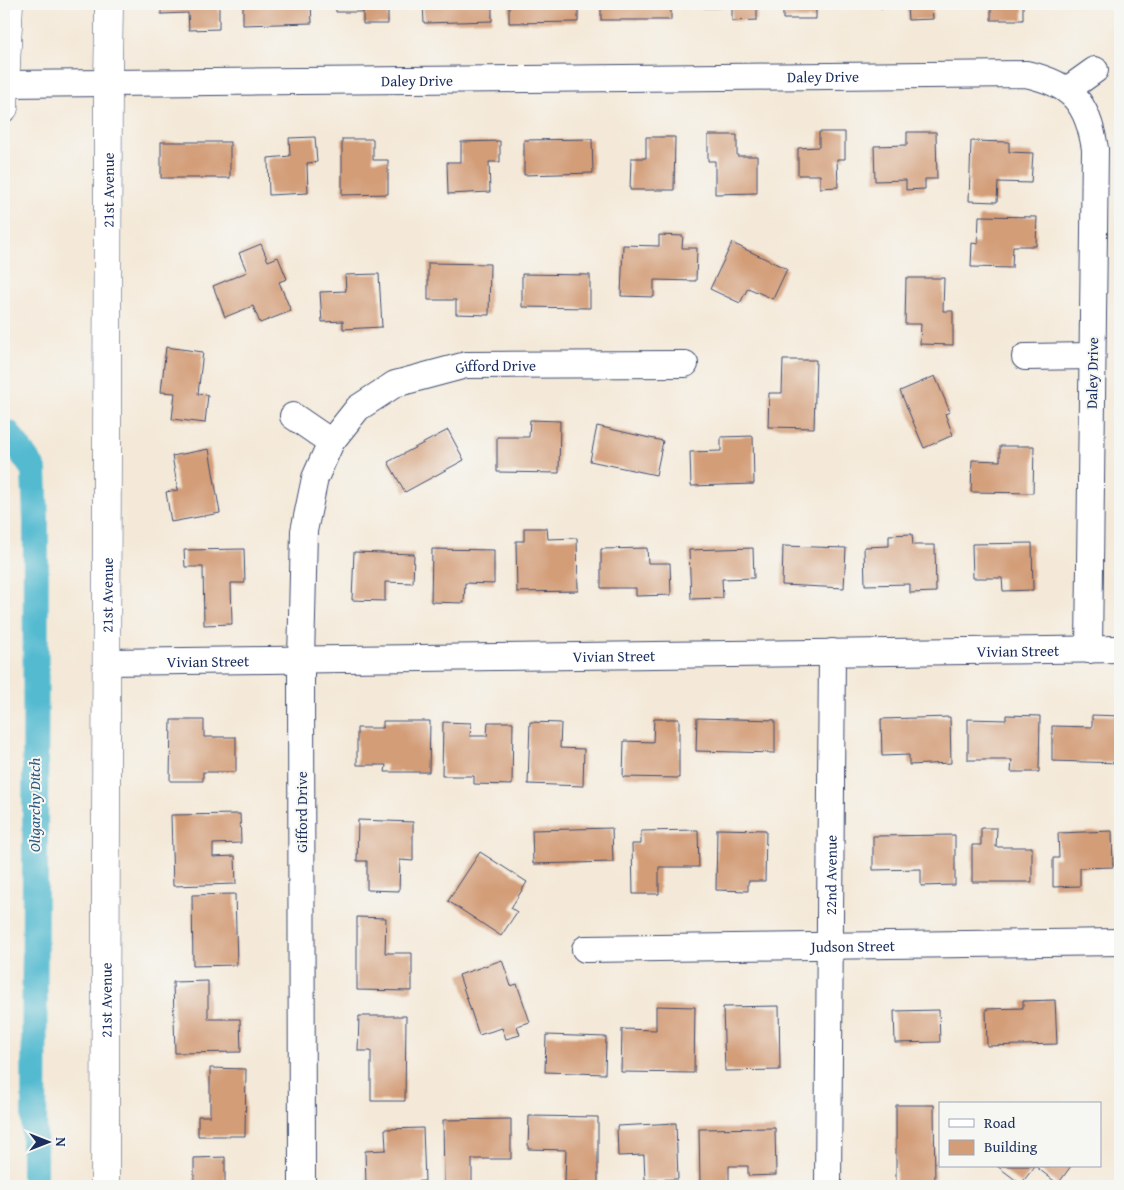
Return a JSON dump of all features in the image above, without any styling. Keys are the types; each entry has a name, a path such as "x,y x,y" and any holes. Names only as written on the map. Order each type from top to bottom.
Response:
{"street":[{"path":"5,96 9,4"},
{"name":"21st Avenue","path":"105,1186 108,82 110,4"},
{"path":"1067,90 1095,70"},
{"name":"Daley Drive","path":"5,96 108,82 1026,74 1048,79 1067,90 1081,106 1091,126 1094,149 1089,650"},
{"path":"1025,357 1092,356"},
{"name":"Gifford Drive","path":"302,1186 301,660 304,530 315,478 331,442 358,408 395,384 466,365 685,364"},
{"path":"293,416 331,442"},
{"name":"Vivian Street","path":"106,662 1120,650"},
{"name":"22nd Avenue","path":"828,1186 832,652"},
{"name":"Judson Street","path":"585,949 1120,942"}],"building":[{"path":"161,4 219,4 219,29 189,30 188,13 161,14"},
{"path":"243,4 311,4 312,23 243,25"},
{"path":"336,4 388,4 388,24 363,24 363,12 336,12"},
{"path":"423,4 492,4 492,21 424,23"},
{"path":"509,4 578,4 578,22 509,23"},
{"path":"601,4 671,4 671,20 601,20"},
{"path":"704,4 757,4 757,20 732,21 732,7 704,8"},
{"path":"783,4 841,4 841,7 816,7 816,19 783,19"},
{"path":"880,4 932,4 933,19 908,20 907,7 880,8"},
{"path":"961,4 1023,4 1023,20 991,20 991,7 961,7"},
{"path":"819,132 845,132 845,159 837,159 838,187 820,188 820,175 798,175 798,148 819,147"},
{"path":"907,132 936,132 937,179 925,179 925,189 906,190 906,180 875,181 874,146 907,145"},
{"path":"708,135 737,135 737,156 757,156 757,193 715,194 715,161 708,161"},
{"path":"315,137 317,162 307,163 308,193 269,195 268,158 290,156 289,138"},
{"path":"646,137 675,137 674,190 630,190 631,158 646,158"},
{"path":"342,139 373,139 373,160 388,160 388,194 342,195"},
{"path":"592,139 593,173 524,175 524,140"},
{"path":"500,141 500,162 489,162 490,192 448,194 447,162 461,162 461,142"},
{"path":"971,141 1009,142 1009,152 1033,153 1031,183 998,182 997,202 969,201"},
{"path":"161,142 230,142 230,178 161,178"},
{"path":"979,216 1037,217 1036,246 1013,246 1012,268 971,267 972,243 978,244"},
{"path":"659,235 683,236 682,248 697,248 696,281 654,280 654,297 621,296 623,245 659,246"},
{"path":"732,243 787,269 773,299 748,288 740,303 710,289"},
{"path":"261,244 268,261 278,257 287,279 279,282 291,311 260,323 253,306 225,317 213,286 247,272 239,253"},
{"path":"428,263 490,264 489,315 456,314 456,300 428,300"},
{"path":"379,274 382,327 343,329 343,321 322,322 320,292 346,291 345,275"},
{"path":"522,274 590,275 590,308 522,307"},
{"path":"906,278 944,278 943,311 953,311 953,345 920,344 921,324 905,324"},
{"path":"166,347 203,352 198,394 208,395 205,423 172,419 175,393 161,392"},
{"path":"783,360 816,360 814,428 768,427 769,393 782,393"},
{"path":"935,376 950,412 945,414 953,435 924,448 900,391"},
{"path":"530,420 560,421 559,473 497,472 497,437 529,437"},
{"path":"597,426 663,441 656,475 590,461"},
{"path":"448,430 464,460 405,492 388,462"},
{"path":"753,436 754,484 691,486 690,452 721,451 721,437"},
{"path":"1000,446 1034,446 1033,493 971,492 972,460 1000,461"},
{"path":"209,449 220,513 171,522 166,492 178,490 172,456"},
{"path":"524,528 547,528 548,539 577,538 578,591 517,592 516,541 524,541"},
{"path":"912,534 913,545 935,545 936,592 910,593 910,584 865,585 864,547 889,546 889,535"},
{"path":"1032,543 1033,590 1003,591 1002,578 973,578 972,544"},
{"path":"783,546 846,548 844,588 782,585"},
{"path":"647,548 648,563 670,563 671,595 636,596 636,588 601,588 601,549"},
{"path":"753,548 754,578 722,579 723,598 691,599 689,550"},
{"path":"244,549 245,583 231,583 232,624 204,625 203,567 185,567 184,550"},
{"path":"432,549 494,550 494,584 465,583 464,603 431,602"},
{"path":"354,552 414,554 413,583 385,582 385,601 352,600"},
{"path":"1006,715 1040,716 1039,772 1011,772 1012,760 968,760 968,719 1006,720"},
{"path":"1092,715 1120,716 1120,763 1052,761 1052,726 1092,727"},
{"path":"950,717 951,763 909,765 909,755 882,756 881,719"},
{"path":"697,718 775,720 775,753 696,751"},
{"path":"654,719 679,719 679,778 623,777 624,741 653,742"},
{"path":"171,720 204,720 204,737 236,737 236,772 203,772 203,781 170,781"},
{"path":"383,721 430,721 429,772 385,772 386,765 357,765 357,728 383,728"},
{"path":"443,722 471,723 470,736 487,736 488,722 513,722 512,785 474,784 474,776 442,776"},
{"path":"530,722 561,723 560,748 584,749 583,786 528,784"},
{"path":"240,814 241,843 213,844 213,857 235,856 236,884 173,886 171,815"},
{"path":"358,820 413,822 413,861 400,860 399,891 367,890 367,861 357,861"},
{"path":"612,828 613,862 533,864 532,830"},
{"path":"981,828 997,828 996,847 1032,847 1032,882 972,882 972,845 981,845"},
{"path":"717,829 766,830 765,881 748,881 748,891 716,890"},
{"path":"698,830 699,867 659,867 659,894 633,894 632,844 641,844 641,831"},
{"path":"1112,831 1113,867 1080,868 1080,886 1053,887 1053,858 1059,858 1058,833"},
{"path":"955,835 955,885 921,886 921,869 873,870 873,836"},
{"path":"480,852 527,882 511,908 517,912 501,936 448,901"},
{"path":"235,894 237,965 193,966 192,895"},
{"path":"357,917 386,918 385,953 412,953 412,991 357,990"},
{"path":"502,960 511,986 517,984 530,1022 517,1026 520,1035 506,1039 502,1028 479,1035 459,975"},
{"path":"208,981 208,1019 240,1019 241,1052 175,1053 173,982"},
{"path":"1055,1000 1057,1044 987,1046 986,1009 1023,1008 1023,1001"},
{"path":"656,1006 695,1007 694,1073 621,1072 622,1029 656,1030"},
{"path":"779,1006 780,1070 725,1071 723,1007"},
{"path":"939,1010 940,1042 895,1043 894,1011"},
{"path":"359,1016 406,1016 405,1101 371,1101 371,1051 358,1051"},
{"path":"546,1035 606,1037 605,1074 545,1072"},
{"path":"210,1068 246,1069 245,1136 198,1136 198,1116 210,1116"},
{"path":"896,1105 934,1105 935,1186 896,1186"},
{"path":"529,1116 598,1117 598,1183 565,1182 566,1150 528,1149"},
{"path":"511,1119 511,1159 472,1159 472,1184 444,1184 443,1120"},
{"path":"676,1123 678,1179 645,1180 644,1155 618,1156 617,1126"},
{"path":"423,1128 425,1181 366,1184 365,1151 386,1150 385,1129"},
{"path":"775,1128 776,1175 748,1176 748,1166 729,1166 729,1183 700,1183 699,1129"},
{"path":"225,1157 225,1186 162,1186 162,1184 194,1184 194,1158"},
{"path":"1000,1168 1033,1168 1021,1184"},
{"path":"1038,1168 1070,1168 1058,1184"}],"waterway":[{"name":"Oligarchy Ditch","path":"8,433 34,470 36,521 34,1186"}]}
